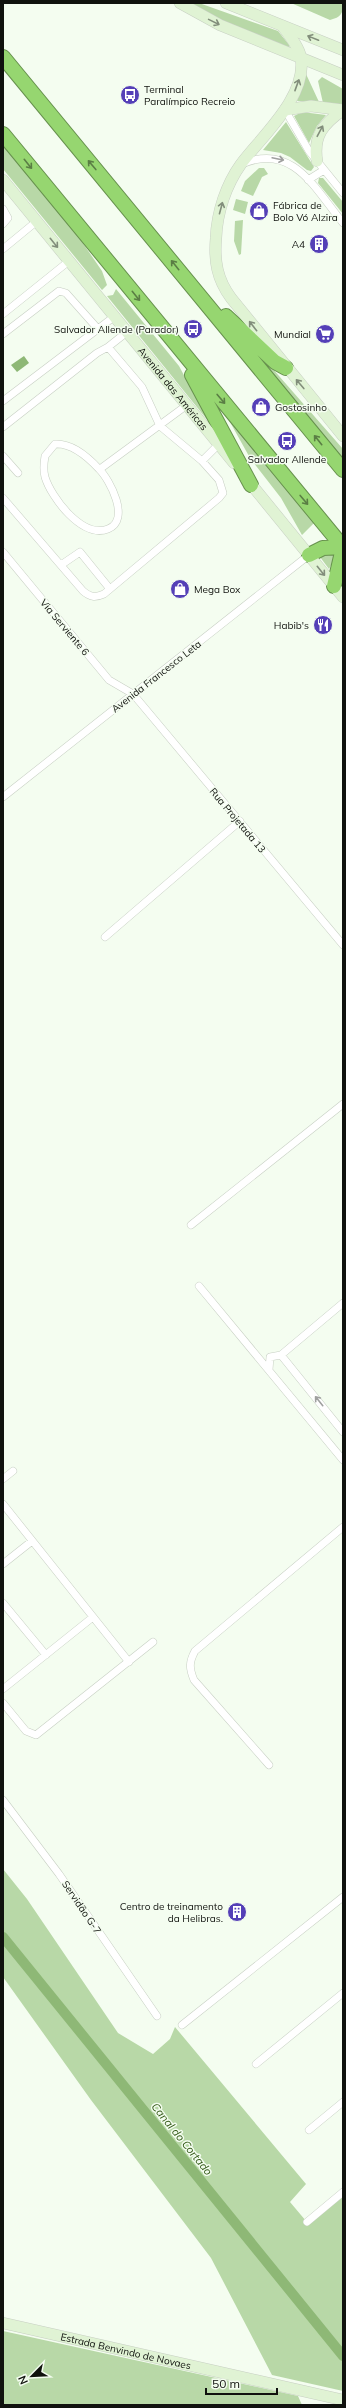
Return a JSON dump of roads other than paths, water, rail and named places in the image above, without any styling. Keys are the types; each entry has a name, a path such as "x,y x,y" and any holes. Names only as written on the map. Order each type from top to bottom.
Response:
{"highway":[{"path":"3,58 343,470"},
{"path":"3,134 343,547 339,592"},
{"path":"200,295 210,301 275,362 286,368"},
{"path":"178,348 251,485"},
{"path":"309,555 323,548 343,547"}],"main road":[{"path":"180,3 220,25 343,75"},
{"path":"226,3 343,50"},
{"path":"283,27 296,45 301,58 300,77 285,110 240,165 221,206 215,244 218,273 231,298 286,368 343,436"},
{"path":"285,110 311,106 343,110"},
{"path":"320,165 315,150 320,130 325,123 343,110"},
{"name":"Avenida das Américas","path":"3,180 339,592"},
{"name":"Estrada Benvindo de Novaes","path":"3,2323 343,2400"}],"street":[{"path":"285,110 309,151 343,193"},
{"path":"240,165 266,157 278,159 297,168 343,222"},
{"path":"308,180 320,165"},
{"path":"3,209 8,218 3,224"},
{"path":"3,249 37,221"},
{"path":"3,314 69,260"},
{"path":"3,334 59,291 66,293 98,329"},
{"path":"3,401 115,316"},
{"path":"3,427 96,353 108,348 127,332"},
{"path":"3,498 89,596 96,597 110,589 219,498 223,493 222,486 202,461 160,426 142,387 108,348"},
{"path":"100,469 187,405"},
{"path":"62,444 86,456 100,469 109,483 118,506 119,517 115,525 107,529 98,530 86,526 61,507 44,476 45,456 50,448 62,444"},
{"path":"202,461 219,444"},
{"path":"3,456 18,473"},
{"name":"Via Serviente 6","path":"3,552 110,680 133,694"},
{"path":"61,565 80,552 110,589"},
{"name":"Avenida Francesco Leta","path":"3,797 309,555"},
{"name":"Rua Projetada 13","path":"133,694 343,946"},
{"path":"105,937 240,821"},
{"path":"191,1225 343,1104"},
{"path":"199,1286 343,1460"},
{"path":"269,1370 270,1357 281,1355 343,1303"},
{"path":"281,1355 343,1432"},
{"path":"3,1479 13,1471"},
{"path":"3,1504 129,1662"},
{"path":"269,1765 194,1680 190,1670 190,1660 195,1651 343,1527"},
{"path":"3,1564 32,1541"},
{"path":"3,1603 46,1655"},
{"path":"3,1689 93,1617"},
{"path":"3,1702 26,1731 36,1735 153,1642"},
{"name":"Servidão G-7","path":"3,1800 59,1874 157,2016"},
{"path":"182,2025 343,1897"},
{"path":"256,2064 343,1994"},
{"path":"309,2130 343,2102"},
{"path":"307,2222 343,2192"}],"waterway":[{"name":"Canal do Cortado","path":"3,1937 343,2356"}],"place":[{"name":"Terminal Paralímpico Recreio","path":"130,95"},
{"name":"Fábrica de Bolo Vó Alzira","path":"259,211"},
{"name":"A4","path":"319,244"},
{"name":"Salvador Allende (Parador)","path":"193,329"},
{"name":"Mundial","path":"325,334"},
{"name":"Gostosinho","path":"261,407"},
{"name":"Salvador Allende","path":"287,441"},
{"name":"Mega Box","path":"180,589"},
{"name":"Habib's","path":"323,625"},
{"name":"Centro de treinamento da Helibras.","path":"237,1912"}]}
